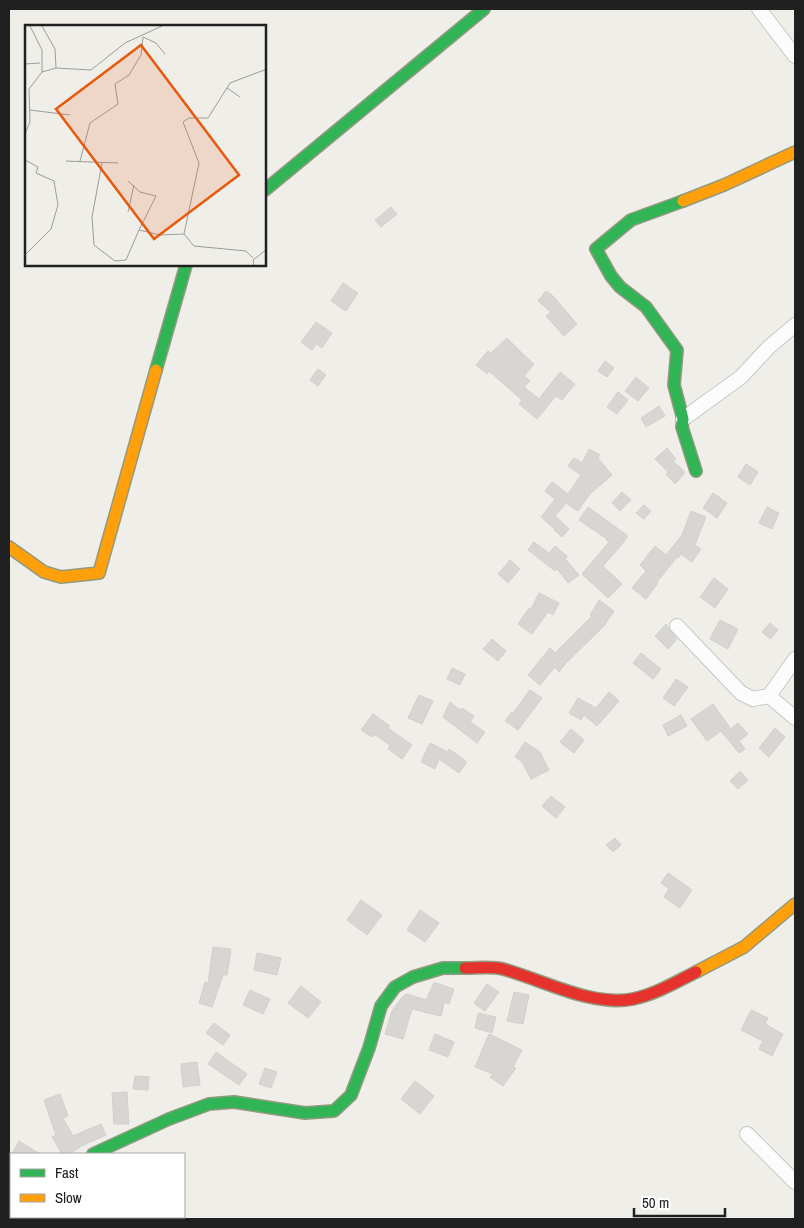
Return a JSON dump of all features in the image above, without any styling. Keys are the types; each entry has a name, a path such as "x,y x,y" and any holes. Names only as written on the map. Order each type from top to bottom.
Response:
{"street":[{"path":"266,189 484,9"},
{"path":"758,9 795,56"},
{"path":"696,471 682,427 683,419 674,385 677,350 646,307 620,287 611,276 596,249 631,220 724,185 795,152"},
{"path":"9,547 44,572 61,577 99,573 186,266"},
{"path":"683,419 741,377 769,347 795,325"},
{"path":"677,626 741,693 753,699 769,696 795,659"},
{"path":"769,696 795,718"},
{"path":"95,1153 169,1119 209,1104 234,1102 305,1113 334,1111 351,1095 369,1048 381,1006 395,988 412,977 443,968 501,968 574,993 606,1000 632,999 661,990 744,947 795,904"},
{"path":"747,1134 795,1182"}],"building":[{"path":"391,207 397,214 381,227 375,220"},
{"path":"343,283 358,293 346,311 331,301"},
{"path":"546,291 553,296 577,324 564,336 546,316 551,312 538,301"},
{"path":"316,322 332,333 322,348 316,344 312,350 301,342"},
{"path":"507,338 534,364 524,376 530,381 524,387 539,399 560,372 575,384 562,400 556,396 537,419 519,404 522,400 489,371 487,374 476,365 488,351 491,353"},
{"path":"605,361 614,368 607,377 598,371"},
{"path":"318,369 326,375 318,386 310,380"},
{"path":"636,377 649,388 638,401 625,391"},
{"path":"618,392 628,400 617,414 607,407"},
{"path":"659,406 665,416 646,427 641,418"},
{"path":"667,448 676,459 673,461 684,471 684,474 675,484 666,474 668,472 655,459"},
{"path":"589,449 600,455 598,458 612,475 590,494 578,511 566,503 555,516 569,529 562,537 541,517 555,499 545,491 552,482 568,494 581,475 568,466 574,458 582,463"},
{"path":"746,464 758,472 750,485 738,477"},
{"path":"622,492 631,500 620,511 612,503"},
{"path":"713,493 727,503 717,518 703,508"},
{"path":"644,505 651,511 644,519 636,513"},
{"path":"588,507 628,536 603,566 622,584 608,598 582,574 609,542 579,520"},
{"path":"767,507 779,513 772,529 759,523"},
{"path":"691,511 706,517 695,545 701,549 692,562 681,554 677,557 646,599 632,588 646,571 640,565 655,546 666,555 682,535"},
{"path":"534,542 549,553 555,546 567,556 565,559 579,575 568,583 557,569 555,571 528,550"},
{"path":"510,560 520,569 508,583 498,574"},
{"path":"714,578 728,589 715,608 700,597"},
{"path":"539,593 559,603 553,615 548,612 532,634 518,624 529,608 531,609"},
{"path":"599,600 614,611 604,626 559,672 555,667 540,685 528,675 550,648 555,653 592,616 590,615"},
{"path":"720,620 738,629 728,649 710,639"},
{"path":"770,623 778,630 770,639 762,632"},
{"path":"666,624 677,639 668,649 655,636"},
{"path":"492,639 506,651 498,661 483,649"},
{"path":"641,653 661,669 653,679 633,663"},
{"path":"452,668 465,674 460,685 447,679"},
{"path":"676,679 688,687 674,706 663,698"},
{"path":"530,690 542,698 518,730 505,721"},
{"path":"609,692 619,701 597,726 584,715 581,720 569,713 578,698 596,708"},
{"path":"419,695 433,701 422,724 408,718"},
{"path":"450,702 460,710 462,708 474,716 470,722 485,732 477,743 443,717"},
{"path":"713,704 731,729 738,723 748,734 739,741 745,749 739,753 721,731 707,741 691,719"},
{"path":"373,714 390,726 388,728 412,745 402,759 388,749 390,745 374,734 372,737 361,730"},
{"path":"681,715 687,726 668,736 663,725"},
{"path":"775,728 785,737 769,757 759,748"},
{"path":"571,729 584,740 574,753 560,742"},
{"path":"525,742 540,752 549,770 531,779 522,762 515,757"},
{"path":"430,743 448,752 449,749 467,762 459,773 439,759 435,769 421,762"},
{"path":"740,771 748,780 738,789 730,781"},
{"path":"551,796 565,807 556,818 542,806"},
{"path":"615,838 621,845 613,852 606,845"},
{"path":"668,873 692,890 680,908 664,897 669,889 661,883"},
{"path":"361,900 382,915 367,935 347,920"},
{"path":"420,910 439,923 425,942 407,930"},
{"path":"213,947 231,949 227,975 223,975 212,1007 199,1003 205,982 208,983"},
{"path":"257,953 281,958 277,975 254,970"},
{"path":"434,983 454,989 449,1004 444,1002 441,1016 412,1009 403,1039 385,1034 392,1011 403,996 407,994 426,1000"},
{"path":"487,984 499,992 485,1011 474,1003"},
{"path":"301,986 321,1002 308,1018 288,1003"},
{"path":"250,990 270,999 263,1014 243,1005"},
{"path":"514,992 529,995 523,1024 507,1021"},
{"path":"751,1010 768,1018 765,1024 783,1034 772,1056 759,1049 763,1041 741,1030"},
{"path":"478,1013 496,1017 492,1033 475,1028"},
{"path":"214,1023 230,1035 223,1045 206,1033"},
{"path":"435,1034 454,1042 448,1057 429,1050"},
{"path":"489,1034 522,1050 513,1067 516,1068 503,1086 490,1077 493,1074 475,1067"},
{"path":"216,1052 247,1074 239,1085 208,1064"},
{"path":"197,1062 200,1085 183,1087 181,1064"},
{"path":"265,1068 277,1072 271,1088 259,1084"},
{"path":"135,1076 149,1077 148,1090 133,1089"},
{"path":"415,1081 434,1096 420,1114 401,1099"},
{"path":"127,1092 129,1124 114,1124 112,1093"},
{"path":"60,1094 68,1116 63,1118 73,1136 101,1124 106,1135 70,1153 61,1153 52,1137 56,1135 44,1100"},
{"path":"19,1141 38,1153 13,1153"}],"traffic: fast":[{"path":"266,189 484,9"},
{"path":"683,201 631,220 596,249 611,276 620,287 646,307 677,350 674,385 683,419 682,427 696,471"},
{"path":"156,370 186,266"},
{"path":"95,1153 169,1119 209,1104 234,1102 305,1113 334,1111 351,1095 369,1048 381,1006 395,987 413,977 443,968 465,968"}],"traffic: slow":[{"path":"683,201 724,185 795,152"},
{"path":"9,547 44,572 61,577 99,573 156,370"},
{"path":"696,972 744,947 795,904"}],"traffic: jam":[{"path":"465,968 499,968 584,996 617,1000 633,999 650,994 696,972"}]}
